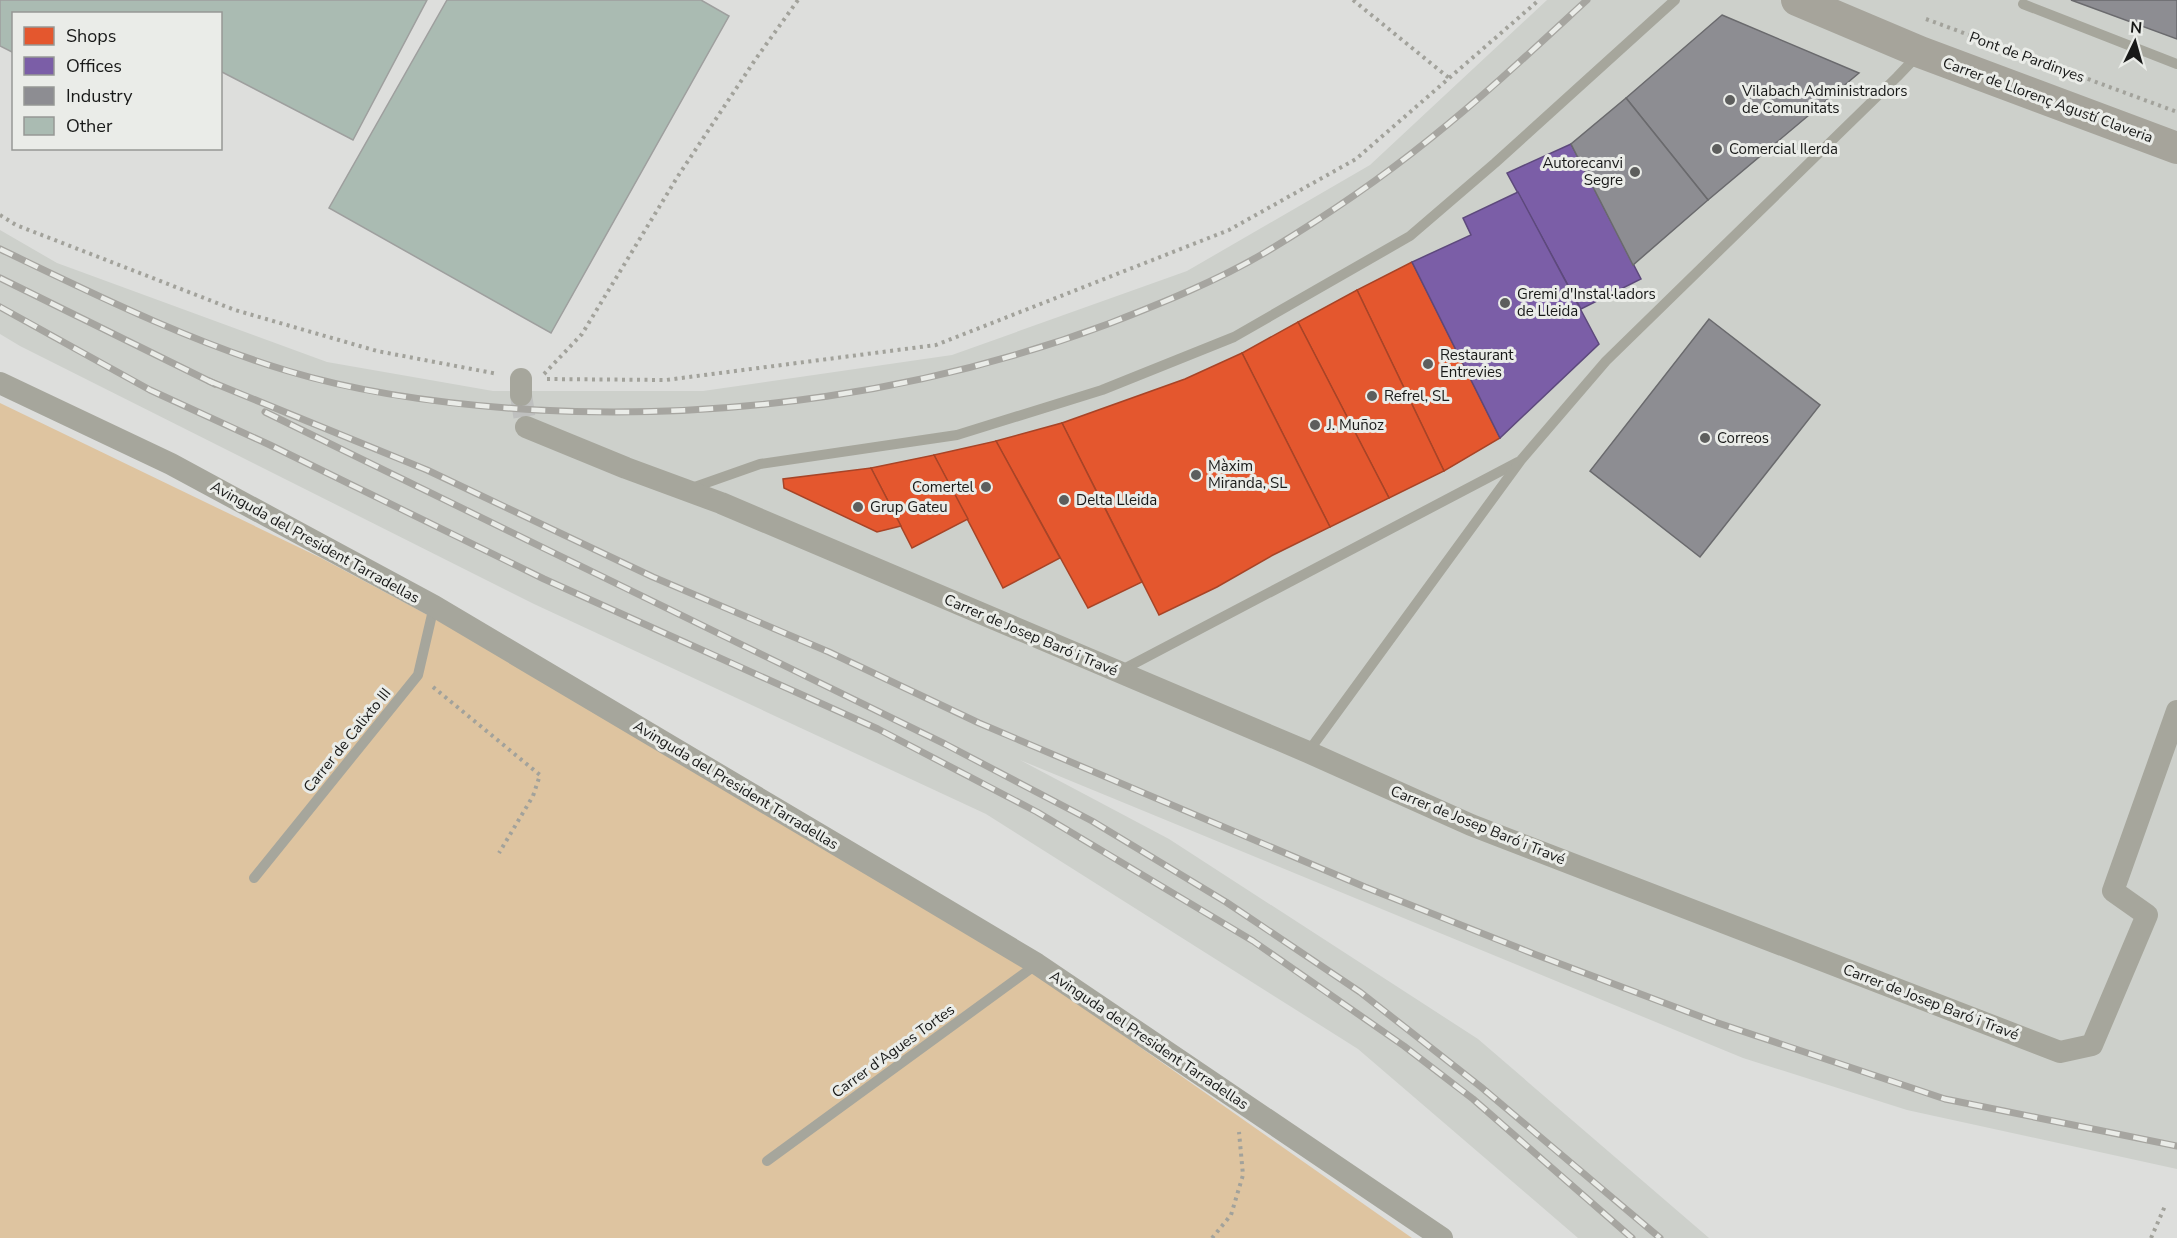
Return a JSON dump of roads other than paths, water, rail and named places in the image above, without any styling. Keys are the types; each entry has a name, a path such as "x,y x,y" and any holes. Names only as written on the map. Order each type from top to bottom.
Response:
{"main road":[{"path":"1797,0 1920,52"},
{"name":"Carrer de Llorenç Agustí Claveria","path":"1920,52 2177,148"}],"street":[{"name":"Avinguda del President Tarradellas","path":"0,383 171,464 434,606 1037,964 1442,1238"},
{"name":"Carrer de Josep Baró i Travé","path":"526,426 626,468 686,490 1119,672 1308,752 1471,825 2060,1052 2092,1046 2147,915 2113,891 2177,711"}],"lane":[{"path":"686,490 760,464 957,435 1102,390 1234,337 1410,236 1495,163 1675,0"},
{"path":"2023,4 2177,64"},
{"path":"1308,752 1521,460 1606,361 1898,77 1920,52"},
{"path":"1119,672 1521,460"},
{"name":"Carrer de Calixto III","path":"254,878 418,675 434,606"},
{"name":"Carrer d'Agues Tortes","path":"767,1161 1037,964"}],"tunnel":[{"path":"521,395 526,427"}],"railway":[{"path":"0,249 142,316 214,346 288,371 380,393 505,408 610,412 755,405 827,396 899,384 969,368 1039,348 1108,324 1228,273 1309,226 1411,154 1491,88 1587,0"},
{"path":"0,278 215,384"},
{"path":"0,307 150,390 270,445 544,579 878,729 1037,812 1253,941 1404,1046 1473,1099 1632,1238"},
{"path":"209,381 427,470 653,577 829,652 979,723 1365,887 1534,954 1715,1022 1945,1099 2177,1146"},
{"path":"265,412 945,744 1092,821 1226,902 1360,992 1481,1087 1660,1238"}],"place":[{"name":"Vilabach Administradors de Comunitats","path":"1730,100"},
{"name":"Comercial Ilerda","path":"1717,149"},
{"name":"Autorecanvi Segre","path":"1635,172"},
{"name":"Gremi d'Instal·ladors de Lleida","path":"1505,303"},
{"name":"Restaurant Entrevies","path":"1428,364"},
{"name":"Refrel, SL","path":"1372,396"},
{"name":"J. Muñoz","path":"1315,425"},
{"name":"Correos","path":"1705,438"},
{"name":"Màxim Miranda, SL","path":"1196,475"},
{"name":"Comertel","path":"986,487"},
{"name":"Delta Lleida","path":"1064,500"},
{"name":"Grup Gateu","path":"858,507"}]}
